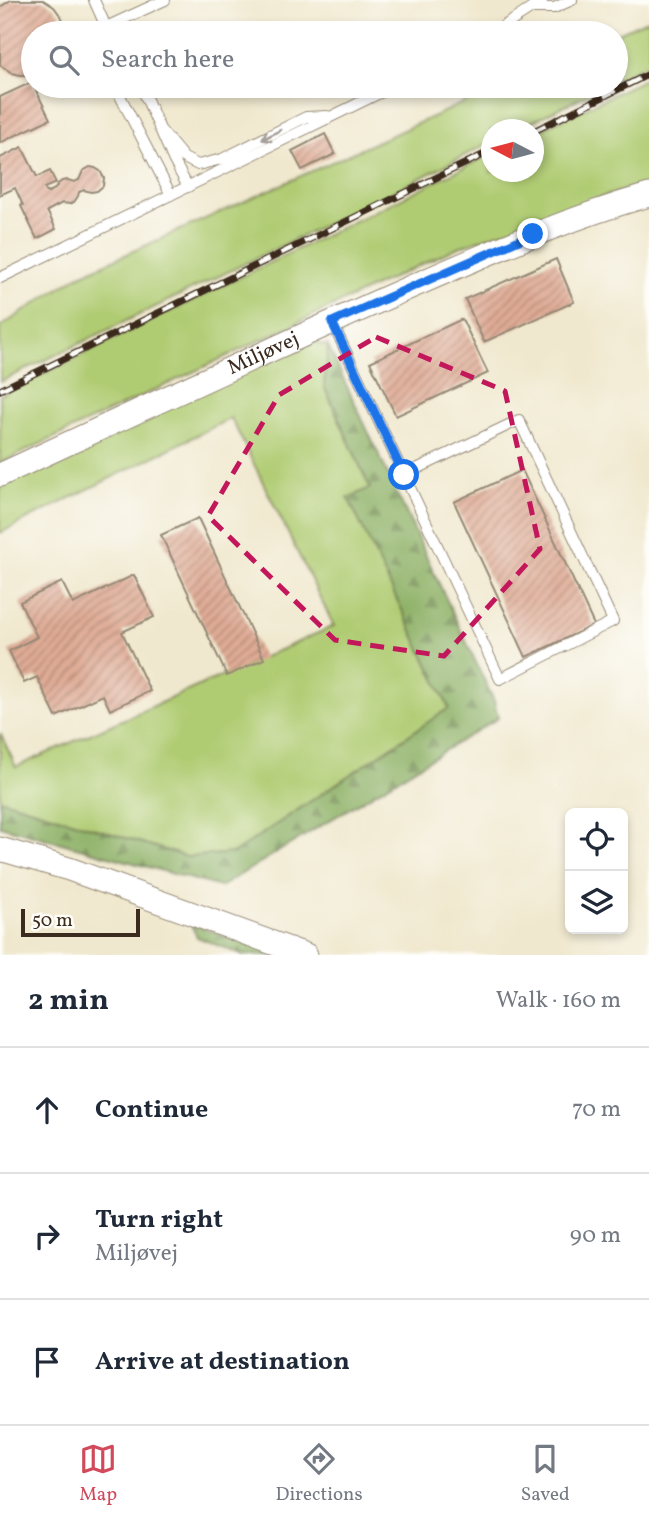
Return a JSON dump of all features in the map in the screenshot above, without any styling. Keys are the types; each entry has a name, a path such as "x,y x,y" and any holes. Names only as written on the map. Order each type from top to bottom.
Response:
{"street":[{"name":"Miljøvej","path":"0,475 332,322 533,234 649,195"},
{"path":"0,849 69,869 306,955"}],"lane":[{"path":"94,0 103,21"},
{"path":"126,21 165,0"},
{"path":"512,21 542,0"},
{"path":"532,8 554,8 572,0"},
{"path":"121,98 172,195"},
{"path":"146,98 188,187"},
{"path":"0,278 369,98"},
{"path":"159,128 184,158 198,165 222,159 306,117 334,115"},
{"path":"332,322 404,475 500,679 613,621 519,420 404,475"}],"highlighted area":[{"path":"376,337 505,391 540,549 444,656 335,640 208,516 279,395"}],"green space":[{"path":"649,19 649,63 628,74 628,29"},
{"path":"649,77 649,183 456,248 0,463 0,395 481,159 481,182 544,182 544,128 606,98 628,98 628,87"},
{"path":"474,98 580,98 537,119 481,119 481,147 0,382 0,327 78,276"},
{"path":"311,342 328,346 324,386 370,488 349,498 449,708 234,853 187,857 0,799 0,733 16,767 334,626 231,418 0,533 0,484"},
{"path":"328,346 494,701 498,718 220,887 0,826 0,799 187,857 234,853 449,708 348,498 370,488 324,386"},
{"path":"191,924 281,955 242,955 197,937"}],"building":[{"path":"11,0 43,0 54,7 63,21 21,21 21,75 0,65 0,7"},
{"path":"21,87 21,98 40,98 50,119 0,143 0,97"},
{"path":"325,134 335,154 302,170 292,151"},
{"path":"22,147 37,177 50,171 56,183 44,188 47,193 62,181 79,180 83,171 90,167 100,171 104,178 103,186 97,191 79,192 74,202 62,203 47,211 56,229 37,239 15,188 0,195 0,158"},
{"path":"556,259 574,302 484,342 465,299"},
{"path":"462,319 488,373 396,416 370,362"},
{"path":"522,470 594,625 526,657 454,502"},
{"path":"198,518 264,659 227,676 161,535"},
{"path":"134,575 154,617 122,632 150,691 110,710 103,695 56,717 37,677 24,683 9,651 37,637 20,602 62,582 73,604"}],"railway":[{"path":"628,84 649,74"},
{"path":"544,126 601,98"},
{"path":"0,390 481,156"}],"route":[{"path":"404,475 332,322 533,234"}]}
